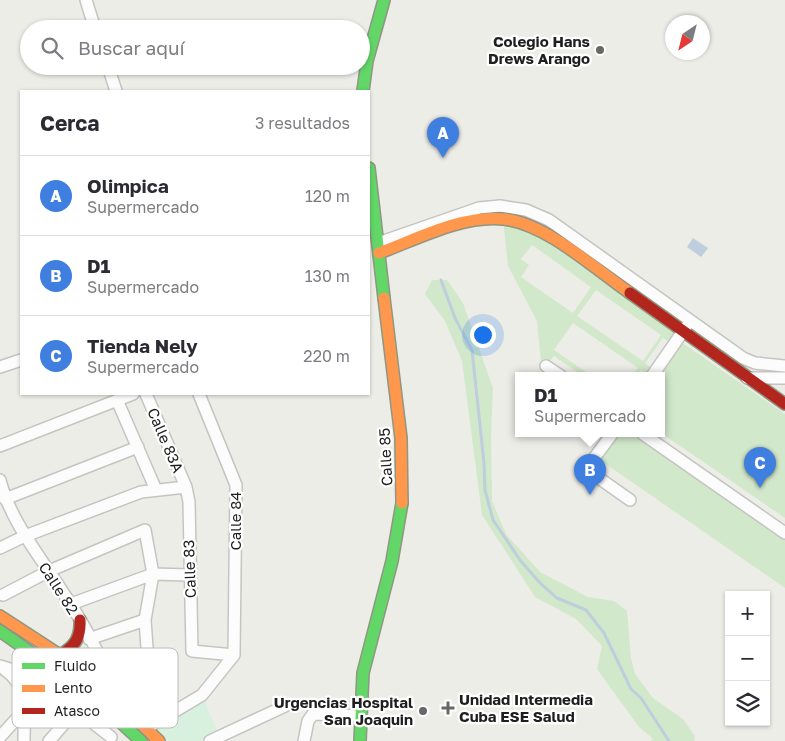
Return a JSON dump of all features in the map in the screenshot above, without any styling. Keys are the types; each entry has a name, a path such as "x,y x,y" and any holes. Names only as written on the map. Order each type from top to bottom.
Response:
{"main road":[{"path":"370,50 384,0"},
{"path":"363,90 365,75"},
{"name":"Calle 85","path":"360,741 363,673 392,561 402,501 401,438 370,176"},
{"path":"686,326 747,378 785,404"},
{"path":"0,616 49,648"},
{"path":"72,648 75,646 79,638 80,620"},
{"path":"0,631 26,648"},
{"path":"128,728 141,741"},
{"path":"147,728 160,741"}],"street":[{"path":"86,0 92,20"},
{"path":"111,75 116,90"},
{"path":"379,248 479,208 500,206 526,210 549,220 686,326 755,363 785,366"},
{"path":"655,372 686,326"},
{"path":"0,367 20,360"},
{"path":"546,366 555,372"},
{"path":"747,378 785,378"},
{"path":"0,446 130,395"},
{"name":"Calle 83A","path":"146,395 186,487"},
{"name":"Calle 84","path":"199,395 236,485 234,655"},
{"path":"117,400 156,490"},
{"path":"610,437 586,469 630,500"},
{"path":"648,437 785,532"},
{"path":"5,500 138,447"},
{"name":"Calle 82","path":"0,480 5,500 25,536 71,604 94,648"},
{"path":"0,548 25,536 141,492 186,487"},
{"name":"Calle 83","path":"186,487 189,502 192,651 234,655"},
{"path":"3,595 49,571 145,530 153,574 145,620 147,648"},
{"path":"71,604 153,574 189,575"},
{"path":"89,639 145,620"},
{"path":"178,709 202,695 234,655"},
{"path":"0,666 12,670"},
{"path":"0,666 12,677"},
{"path":"210,741 285,706"},
{"path":"304,741 308,721 313,714 360,716"},
{"path":"0,737 12,724"},
{"path":"24,728 24,741"},
{"path":"48,741 60,728"},
{"path":"97,728 109,739 117,728"}],"green space":[{"path":"503,219 523,223 683,331 674,345 663,338 645,363 656,371 644,372 641,370 635,372 638,368 573,323 554,350 586,372 577,372 554,356 546,366 541,362 537,321 508,266","holes":["532,245 591,287 573,313 521,277 529,265 521,259","596,290 661,335 643,361 577,316"]},
{"path":"432,280 447,280 463,303 493,388 491,436 492,501 506,534 540,572 588,597 614,601 627,611 631,658 635,674 653,698 683,719 695,736 694,741 651,741 652,738 639,727 597,669 602,646 576,619 535,597 482,515 462,361 445,321 425,294"},
{"path":"681,342 785,414 785,518 665,436 665,372 661,372"},
{"path":"617,437 636,437 785,539 785,588 600,460"},
{"path":"202,695 218,733 199,741 168,741 157,728 178,728 178,712"}],"water":[{"path":"693,238 708,248 701,257 687,247"}],"waterway":[{"path":"441,280 455,318 472,350 484,463 485,490 493,520 520,560 540,583 557,598 586,610 604,633 631,689 641,698 669,741"}],"traffic: fast":[{"path":"370,50 384,0"},
{"path":"363,90 365,75"},
{"path":"370,177 384,298"},
{"path":"360,741 363,673 392,561 402,503"},
{"path":"0,631 24,648"},
{"path":"127,728 141,741"}],"traffic: slow":[{"path":"379,253 455,224 487,219 503,219 519,222 553,238 570,248 630,293"},
{"path":"384,298 401,438 402,503"},
{"path":"0,616 49,648"},
{"path":"145,728 159,741"}],"traffic: jam":[{"path":"630,293 785,404"},
{"path":"71,648 78,636 80,620"}],"place":[{"name":"Colegio Hans Drews Arango","path":"600,50"},
{"name":"Olimpica","path":"443,158"},
{"name":"Tienda Nely","path":"760,488"},
{"name":"D1","path":"590,495"},
{"name":"Unidad Intermedia Cuba ESE Salud","path":"448,708"},
{"name":"Urgencias Hospital San Joaquin","path":"423,711"}]}
